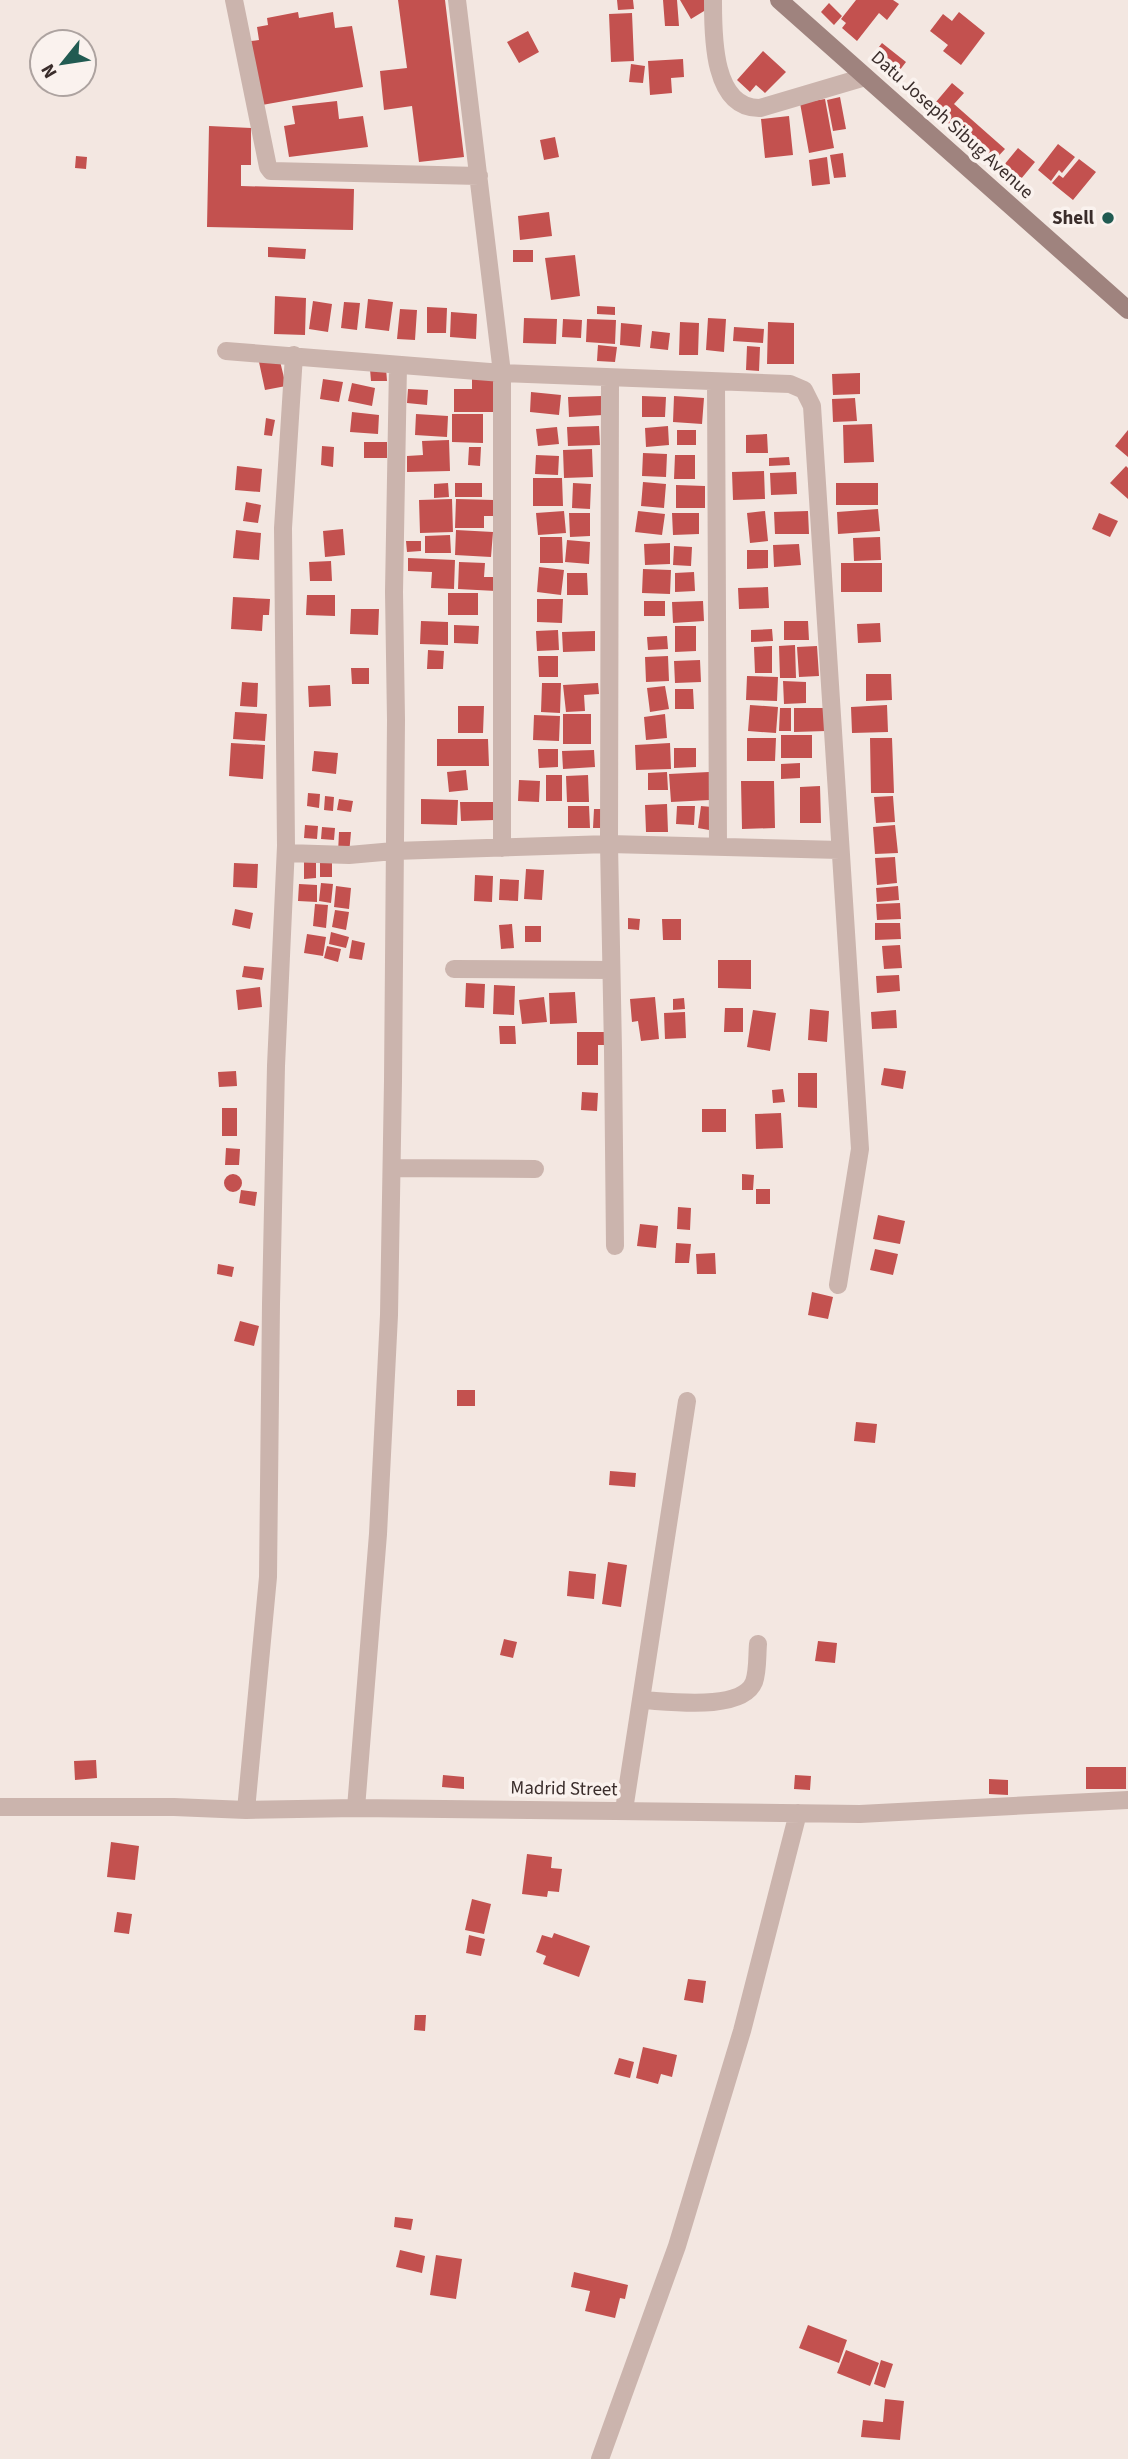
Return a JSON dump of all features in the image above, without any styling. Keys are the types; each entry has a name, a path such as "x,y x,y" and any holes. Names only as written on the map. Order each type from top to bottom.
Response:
{"main road":[{"name":"Datu Joseph Sibug Avenue","path":"779,0 1128,310"}],"street":[{"path":"234,0 271,171 479,176"},
{"path":"457,0 502,373 502,848"},
{"path":"713,0 713,33 720,73 730,93 748,108 760,108 866,76"},
{"path":"226,351 502,373 790,384 804,390 812,407 860,1149 838,1284"},
{"path":"246,1810 268,1577 276,1079 286,853 284,528 294,355"},
{"path":"356,1808 378,1534 389,1315 398,365"},
{"path":"610,378 609,844 615,1247"},
{"path":"716,382 718,845"},
{"path":"286,853 349,855 609,844 841,850"},
{"path":"454,969 611,970"},
{"path":"392,1168 534,1169"},
{"path":"624,1810 687,1401"},
{"path":"641,1700 714,1702 738,1697 754,1682 758,1644"},
{"name":"Madrid Street","path":"0,1807 860,1814 1128,1800"},
{"path":"600,2459 677,2246 742,2031 798,1813"}],"building":[{"path":"398,0 445,0 464,157 419,162 412,106 384,110 380,71 407,68"},
{"path":"617,0 633,0 634,9 618,10"},
{"path":"663,0 677,0 679,26 665,26"},
{"path":"680,0 704,0 709,8 691,19"},
{"path":"856,0 893,0 899,4 887,20 879,13 857,41 842,28 846,23 841,19"},
{"path":"829,3 842,16 834,25 821,12"},
{"path":"298,12 299,18 333,12 335,28 352,26 363,87 262,105 251,41 259,40 257,27 268,25 267,18"},
{"path":"959,12 985,33 961,65 943,51 948,45 930,31 943,14 952,21"},
{"path":"632,13 634,61 611,62 609,14"},
{"path":"528,31 539,52 519,63 507,42"},
{"path":"882,43 906,62 896,75 872,56"},
{"path":"763,51 786,72 765,93 756,85 750,92 737,80"},
{"path":"683,59 684,77 671,78 672,93 650,95 648,61"},
{"path":"631,64 645,66 643,83 629,82"},
{"path":"952,83 964,93 954,104 1005,149 992,163 930,109"},
{"path":"840,97 846,129 833,131 827,100"},
{"path":"825,99 834,148 809,153 800,103"},
{"path":"337,101 339,119 363,116 368,147 289,157 284,126 295,124 292,106"},
{"path":"789,116 793,155 765,158 761,119"},
{"path":"209,126 251,128 251,165 241,165 241,186 354,189 353,230 207,227"},
{"path":"555,137 559,157 544,160 540,140"},
{"path":"1058,144 1075,157 1062,173 1059,170 1051,181 1038,170"},
{"path":"1018,148 1035,162 1016,185 999,171"},
{"path":"843,153 846,177 834,178 830,155"},
{"path":"76,156 87,157 86,169 75,168"},
{"path":"827,157 830,184 812,186 809,160"},
{"path":"1079,159 1096,172 1073,200 1052,183 1059,175 1063,178"},
{"path":"549,212 552,236 520,240 518,216"},
{"path":"268,247 306,249 305,259 268,257"},
{"path":"513,250 533,250 533,262 513,262"},
{"path":"575,255 580,296 551,300 545,258"},
{"path":"275,296 306,298 305,335 274,334"},
{"path":"368,299 393,302 389,331 365,328"},
{"path":"313,301 332,304 328,332 309,329"},
{"path":"344,302 360,303 357,330 341,328"},
{"path":"597,306 615,307 615,315 597,314"},
{"path":"427,307 447,308 446,333 427,333"},
{"path":"400,309 417,310 415,340 397,339"},
{"path":"451,312 477,314 476,339 450,337"},
{"path":"524,318 557,319 556,344 523,343"},
{"path":"708,318 726,319 724,352 706,350"},
{"path":"563,319 582,320 581,338 562,337"},
{"path":"587,319 616,320 615,344 586,342"},
{"path":"680,322 699,323 698,355 679,355"},
{"path":"768,322 794,323 794,364 767,364"},
{"path":"621,323 642,325 640,347 620,345"},
{"path":"734,327 764,329 763,343 733,341"},
{"path":"652,331 670,333 668,350 650,348"},
{"path":"598,345 617,347 615,362 597,361"},
{"path":"747,346 760,347 759,371 746,370"},
{"path":"279,357 286,386 265,390 259,362"},
{"path":"386,368 387,381 371,381 370,369"},
{"path":"860,373 860,394 833,395 832,374"},
{"path":"472,374 497,374 497,412 454,412 454,389 472,389"},
{"path":"323,379 343,382 339,402 320,399"},
{"path":"352,383 375,388 372,406 348,401"},
{"path":"408,389 428,390 427,405 407,403"},
{"path":"531,392 561,395 559,415 530,412"},
{"path":"602,396 603,415 569,417 568,397"},
{"path":"642,396 666,397 665,417 642,417"},
{"path":"674,396 704,398 702,424 673,422"},
{"path":"855,398 857,421 833,422 832,399"},
{"path":"352,412 379,415 378,434 350,432"},
{"path":"416,414 448,416 447,437 415,435"},
{"path":"452,414 483,414 483,443 452,442"},
{"path":"266,418 275,420 272,436 264,435"},
{"path":"872,424 874,462 844,463 843,425"},
{"path":"599,426 600,445 568,446 567,427"},
{"path":"668,426 669,445 646,447 645,428"},
{"path":"557,427 559,444 538,446 536,429"},
{"path":"677,430 696,430 696,445 677,445"},
{"path":"1128,430 1128,457 1115,446"},
{"path":"767,434 768,453 746,453 746,435"},
{"path":"449,440 450,471 407,472 407,456 423,455 422,441"},
{"path":"364,442 387,442 387,458 364,458"},
{"path":"322,446 334,447 333,467 321,465"},
{"path":"469,447 481,447 480,466 468,465"},
{"path":"592,449 593,477 564,478 563,450"},
{"path":"643,453 667,454 666,477 642,476"},
{"path":"536,455 559,456 558,475 535,474"},
{"path":"675,455 695,455 695,479 674,479"},
{"path":"789,457 790,465 769,466 769,458"},
{"path":"237,466 262,469 260,492 235,490"},
{"path":"1126,466 1128,468 1128,499 1110,483"},
{"path":"764,471 765,499 733,500 732,472"},
{"path":"796,472 797,494 771,495 770,473"},
{"path":"533,478 562,478 563,506 533,506"},
{"path":"643,482 666,484 664,508 641,506"},
{"path":"448,483 449,497 434,498 434,484"},
{"path":"455,483 482,483 482,497 455,497"},
{"path":"573,483 591,484 590,509 572,508"},
{"path":"836,483 878,483 878,505 836,505"},
{"path":"676,485 705,486 705,508 676,508"},
{"path":"452,499 453,532 420,533 419,500"},
{"path":"456,499 494,500 494,516 484,516 484,528 455,528"},
{"path":"246,502 261,505 258,523 243,521"},
{"path":"878,509 880,531 838,534 837,512"},
{"path":"564,511 566,533 538,535 536,513"},
{"path":"638,511 665,514 662,535 635,532"},
{"path":"765,511 768,541 750,543 747,513"},
{"path":"808,511 809,534 775,534 774,512"},
{"path":"569,513 590,513 590,536 570,537"},
{"path":"672,513 699,513 699,534 673,535"},
{"path":"1099,513 1118,521 1110,537 1092,529"},
{"path":"343,529 345,555 325,557 323,531"},
{"path":"236,530 261,533 259,560 233,558"},
{"path":"456,530 493,532 491,557 455,555"},
{"path":"450,535 451,553 425,553 425,536"},
{"path":"540,537 562,537 563,563 540,563"},
{"path":"880,537 881,560 854,561 853,538"},
{"path":"567,540 590,542 589,564 565,562"},
{"path":"406,541 421,541 421,551 407,552"},
{"path":"670,543 670,564 645,565 644,544"},
{"path":"799,544 801,565 774,567 773,545"},
{"path":"674,546 692,547 691,566 673,565"},
{"path":"747,550 768,550 768,568 747,569"},
{"path":"408,558 455,560 454,589 431,588 432,572 408,571"},
{"path":"331,561 332,581 310,581 309,562"},
{"path":"459,562 485,563 484,577 496,577 496,591 458,589"},
{"path":"841,563 882,563 882,592 841,592"},
{"path":"539,567 564,570 561,595 537,592"},
{"path":"643,569 671,570 670,594 642,593"},
{"path":"694,572 695,591 675,592 675,573"},
{"path":"567,573 587,573 588,595 567,595"},
{"path":"768,587 769,608 739,609 738,588"},
{"path":"448,593 478,593 478,615 448,615"},
{"path":"307,595 335,595 335,616 306,615"},
{"path":"233,597 270,599 269,615 263,615 262,631 231,629"},
{"path":"537,599 563,599 562,623 537,622"},
{"path":"644,601 665,601 665,616 644,616"},
{"path":"703,601 704,621 673,623 672,602"},
{"path":"351,609 379,609 378,635 350,634"},
{"path":"421,621 448,622 448,645 420,644"},
{"path":"784,621 808,621 809,640 784,640"},
{"path":"880,623 881,642 858,643 857,624"},
{"path":"454,625 479,626 478,644 454,643"},
{"path":"675,626 696,626 696,651 675,652"},
{"path":"772,629 773,641 751,642 751,630"},
{"path":"558,630 559,650 537,651 536,631"},
{"path":"595,631 595,651 563,652 562,632"},
{"path":"667,636 668,649 648,650 647,637"},
{"path":"795,645 796,678 780,678 779,646"},
{"path":"772,646 772,673 755,673 754,647"},
{"path":"817,646 819,676 799,677 797,647"},
{"path":"428,650 444,651 443,669 427,669"},
{"path":"538,656 558,656 558,677 539,677"},
{"path":"668,656 669,681 646,682 645,657"},
{"path":"700,660 701,682 675,683 674,661"},
{"path":"351,668 369,668 369,684 352,684"},
{"path":"866,674 891,674 892,700 866,701"},
{"path":"747,676 778,677 777,701 746,700"},
{"path":"783,681 806,682 806,703 784,704"},
{"path":"242,682 258,683 257,707 240,706"},
{"path":"542,683 561,683 560,713 541,712"},
{"path":"598,683 599,694 584,695 585,711 566,712 563,685"},
{"path":"330,685 331,706 309,707 308,686"},
{"path":"665,686 669,709 650,712 647,688"},
{"path":"675,689 693,689 694,709 675,709"},
{"path":"750,705 778,707 776,733 748,731"},
{"path":"887,705 888,732 852,733 851,707"},
{"path":"458,706 484,706 483,733 458,733"},
{"path":"780,708 791,708 791,731 779,731"},
{"path":"794,708 826,708 826,731 794,732"},
{"path":"235,712 267,714 265,741 233,739"},
{"path":"563,714 591,714 591,744 563,744"},
{"path":"665,714 667,738 646,740 644,717"},
{"path":"534,715 560,716 559,741 533,740"},
{"path":"781,735 812,735 812,758 781,758"},
{"path":"747,738 776,738 775,761 747,761"},
{"path":"870,738 892,738 894,793 871,793"},
{"path":"437,739 488,739 489,766 437,766"},
{"path":"231,743 265,745 263,779 229,776"},
{"path":"670,743 671,769 636,770 635,745"},
{"path":"674,748 696,748 696,767 674,768"},
{"path":"538,749 558,749 558,767 539,768"},
{"path":"594,750 595,767 563,769 562,751"},
{"path":"314,751 338,753 336,774 312,771"},
{"path":"800,763 800,778 781,779 781,764"},
{"path":"466,770 468,790 449,792 447,772"},
{"path":"667,772 668,790 648,790 648,773"},
{"path":"709,772 710,800 671,802 669,774"},
{"path":"546,775 562,775 562,801 546,801"},
{"path":"588,775 589,802 567,802 566,776"},
{"path":"519,780 540,781 539,802 518,801"},
{"path":"741,781 774,781 775,828 742,829"},
{"path":"820,786 821,823 800,823 800,787"},
{"path":"308,793 320,794 319,808 307,806"},
{"path":"325,796 334,797 333,811 324,810"},
{"path":"893,796 895,822 876,823 874,797"},
{"path":"339,799 353,801 351,812 337,810"},
{"path":"421,799 458,800 457,825 421,824"},
{"path":"460,802 494,802 495,820 461,821"},
{"path":"667,804 668,832 646,832 645,805"},
{"path":"568,806 589,806 590,828 568,828"},
{"path":"677,806 695,806 694,825 676,824"},
{"path":"701,806 712,807 709,830 698,828"},
{"path":"594,809 605,809 605,828 593,828"},
{"path":"305,825 318,826 317,839 304,838"},
{"path":"895,825 898,853 875,854 873,827"},
{"path":"322,827 335,828 334,840 321,839"},
{"path":"339,832 351,832 349,854 338,853"},
{"path":"316,855 316,878 304,879 304,856"},
{"path":"320,855 332,855 332,877 320,877"},
{"path":"895,857 897,883 877,885 875,858"},
{"path":"234,863 258,864 257,888 233,887"},
{"path":"526,869 544,870 542,900 524,899"},
{"path":"475,875 493,876 492,902 474,901"},
{"path":"500,879 519,880 518,901 499,900"},
{"path":"321,883 333,884 331,903 319,901"},
{"path":"299,884 317,885 317,902 298,901"},
{"path":"336,886 351,888 349,909 334,907"},
{"path":"898,886 899,900 877,902 876,888"},
{"path":"900,903 901,919 877,920 876,904"},
{"path":"315,904 328,905 326,928 313,926"},
{"path":"235,909 253,913 250,929 232,925"},
{"path":"335,910 349,912 346,930 332,927"},
{"path":"628,918 640,919 639,930 628,929"},
{"path":"662,919 681,919 681,940 663,940"},
{"path":"875,923 900,923 901,939 875,940"},
{"path":"512,924 514,948 501,949 499,925"},
{"path":"525,926 541,926 541,942 525,942"},
{"path":"331,932 349,937 346,948 329,944"},
{"path":"307,934 326,937 323,956 304,953"},
{"path":"352,940 365,943 362,960 349,958"},
{"path":"900,945 902,968 884,969 882,946"},
{"path":"327,946 341,949 338,962 324,958"},
{"path":"718,960 751,960 751,989 718,988"},
{"path":"244,966 264,968 262,980 242,977"},
{"path":"899,975 900,991 877,993 876,976"},
{"path":"466,983 485,984 484,1008 465,1007"},
{"path":"494,985 515,986 514,1015 493,1014"},
{"path":"260,987 262,1007 238,1010 236,990"},
{"path":"575,992 577,1023 550,1024 549,993"},
{"path":"544,997 547,1022 522,1024 519,1000"},
{"path":"655,997 659,1039 641,1041 638,1021 632,1022 630,999"},
{"path":"684,998 685,1009 673,1010 673,999"},
{"path":"725,1008 743,1008 743,1032 724,1032"},
{"path":"810,1009 829,1011 827,1042 808,1040"},
{"path":"753,1010 776,1013 770,1051 747,1047"},
{"path":"896,1010 897,1028 872,1029 871,1012"},
{"path":"685,1012 686,1038 665,1039 664,1013"},
{"path":"499,1026 515,1026 516,1044 500,1044"},
{"path":"577,1032 605,1032 605,1045 598,1045 598,1065 577,1065"},
{"path":"884,1068 906,1071 903,1089 881,1085"},
{"path":"236,1071 237,1086 219,1087 218,1072"},
{"path":"798,1073 817,1073 817,1108 798,1107"},
{"path":"783,1089 785,1102 773,1103 772,1090"},
{"path":"582,1092 598,1093 597,1111 581,1110"},
{"path":"222,1108 237,1108 237,1136 222,1136"},
{"path":"702,1109 726,1109 726,1132 702,1132"},
{"path":"781,1113 783,1148 756,1149 755,1114"},
{"path":"226,1148 240,1149 239,1165 225,1165"},
{"path":"233,1174 239,1177 242,1183 239,1189 233,1192 227,1189 224,1183 227,1177"},
{"path":"742,1174 754,1175 753,1190 742,1190"},
{"path":"756,1189 770,1189 770,1204 756,1204"},
{"path":"241,1190 257,1192 255,1206 239,1203"},
{"path":"678,1207 691,1208 690,1230 677,1229"},
{"path":"878,1215 905,1221 900,1244 873,1239"},
{"path":"640,1224 658,1226 656,1248 637,1246"},
{"path":"676,1243 691,1244 689,1263 675,1263"},
{"path":"875,1249 898,1254 893,1275 870,1270"},
{"path":"715,1253 716,1274 697,1274 696,1254"},
{"path":"218,1264 234,1267 232,1277 217,1274"},
{"path":"812,1292 833,1297 828,1319 808,1315"},
{"path":"240,1321 259,1326 254,1346 234,1341"},
{"path":"457,1390 475,1390 475,1406 457,1406"},
{"path":"856,1422 877,1424 875,1443 854,1441"},
{"path":"610,1471 636,1473 635,1487 609,1485"},
{"path":"608,1562 627,1565 621,1607 602,1604"},
{"path":"569,1571 596,1574 594,1599 567,1596"},
{"path":"504,1639 517,1642 513,1658 500,1655"},
{"path":"818,1641 837,1643 835,1663 815,1661"},
{"path":"96,1760 97,1778 75,1780 74,1761"},
{"path":"1086,1767 1126,1767 1126,1789 1086,1789"},
{"path":"443,1775 464,1777 464,1789 442,1787"},
{"path":"795,1775 811,1776 810,1790 794,1789"},
{"path":"989,1779 1008,1780 1008,1795 989,1794"},
{"path":"111,1842 139,1846 135,1880 107,1877"},
{"path":"527,1854 552,1857 551,1868 562,1869 559,1892 548,1891 547,1897 522,1894"},
{"path":"472,1899 491,1904 484,1934 465,1930"},
{"path":"117,1912 132,1914 129,1934 114,1932"},
{"path":"554,1933 590,1946 579,1977 543,1964 546,1956 536,1952 542,1935 552,1938"},
{"path":"469,1935 485,1939 481,1956 466,1953"},
{"path":"688,1979 706,1981 703,2003 684,2000"},
{"path":"415,2015 426,2015 425,2031 414,2030"},
{"path":"643,2047 677,2055 672,2077 661,2074 658,2084 636,2078"},
{"path":"619,2058 634,2062 630,2078 614,2074"},
{"path":"395,2217 413,2219 411,2230 394,2227"},
{"path":"400,2250 425,2256 422,2273 396,2267"},
{"path":"436,2255 462,2259 456,2299 430,2295"},
{"path":"574,2272 628,2285 625,2299 620,2298 615,2318 585,2311 590,2291 571,2287"},
{"path":"808,2325 847,2340 839,2363 799,2348"},
{"path":"846,2350 879,2363 870,2386 837,2373"},
{"path":"881,2360 893,2364 885,2388 874,2384"},
{"path":"885,2399 904,2401 900,2440 861,2437 863,2420 883,2422"}],"place":[{"name":"Shell","path":"1108,218"}]}
